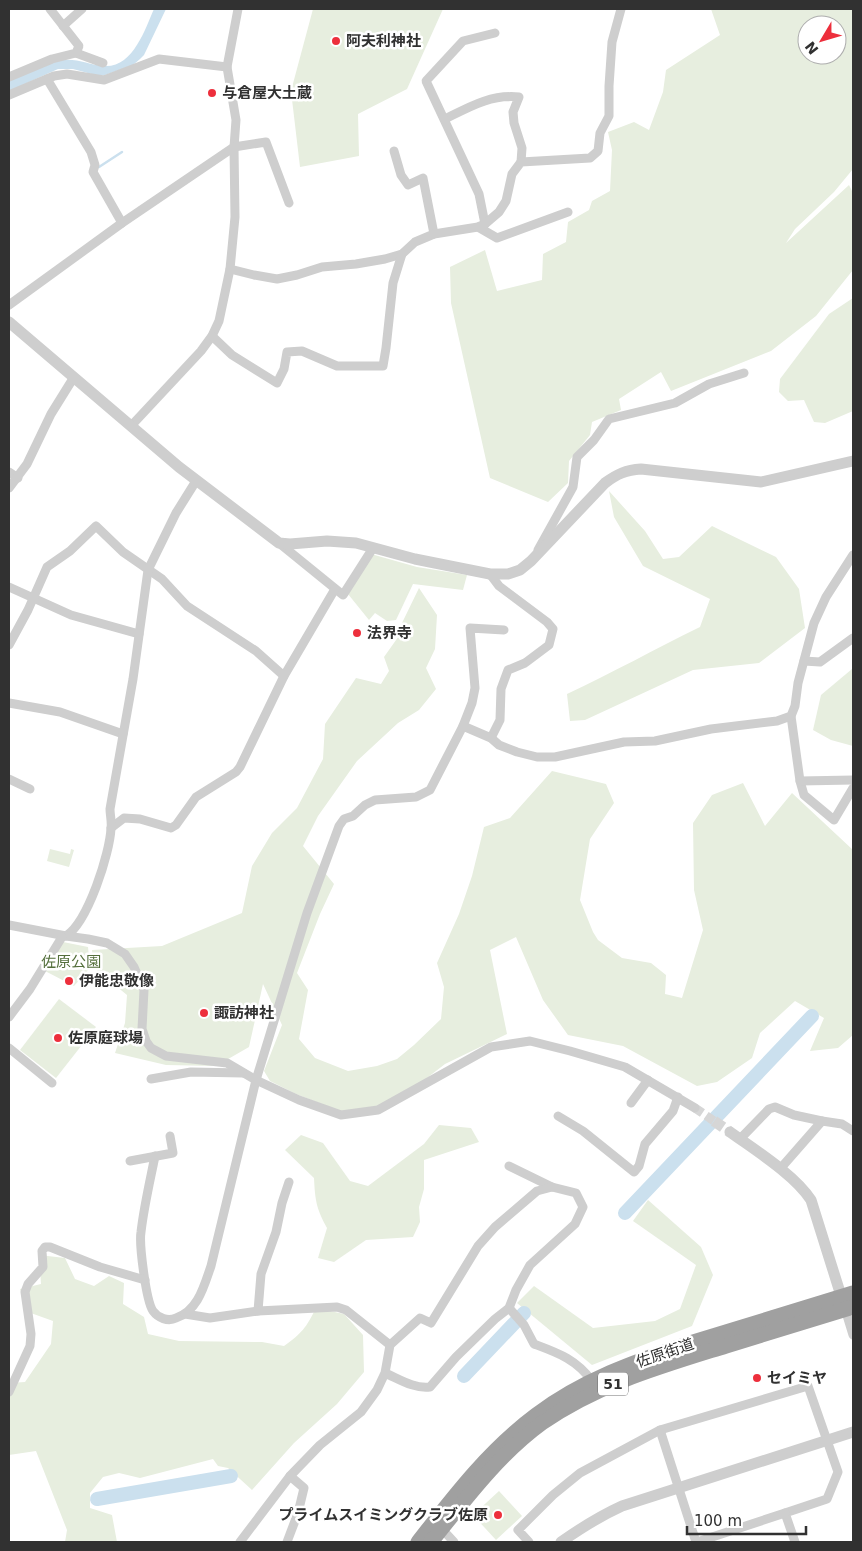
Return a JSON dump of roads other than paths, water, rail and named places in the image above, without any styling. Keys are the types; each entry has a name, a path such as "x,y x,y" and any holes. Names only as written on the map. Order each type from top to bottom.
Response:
{"highway":[{"name":"佐原街道","path":"418,1542 478,1468 507,1439 557,1401 592,1381 671,1350 848,1302"},
{"name":"佐原街道","path":"432,1542 488,1472 510,1450 541,1424 579,1400 624,1379 848,1302"}],"street":[{"path":"50,9 79,46 76,53"},
{"path":"63,26 82,9"},
{"path":"132,426 201,351 212,336 219,321 230,269 235,217 234,147 236,120 227,66 238,9"},
{"path":"521,162 582,160 590,158 598,151 600,133 610,116 609,86 612,42 621,9"},
{"path":"495,33 463,42 426,81 479,194 481,225 497,238 568,212"},
{"path":"9,77 52,59 76,53 103,63"},
{"path":"9,95 47,79 68,74 104,80 159,59 227,66"},
{"path":"47,79 88,145 95,165 94,172 122,224"},
{"path":"230,269 277,279 297,275 322,266 356,264 402,254 416,242 434,234 481,225 499,212 506,201 512,174 521,162 522,148 514,123 513,112 519,97 489,98 445,119"},
{"path":"9,305 234,147 266,142 289,203"},
{"path":"394,151 401,175 408,185 423,178 434,234"},
{"path":"212,336 232,355 277,383 284,369 288,352 302,351 337,366 383,366 393,283 402,254"},
{"path":"9,322 196,481 279,543 343,595 373,548"},
{"path":"532,561 573,487 577,457 594,440 609,419 675,404 709,384 744,373"},
{"path":"9,488 27,464 51,414 74,377"},
{"path":"279,543 327,541 356,543 443,566 490,574 508,574 520,570 532,561 605,483 617,474 629,470 641,469 761,482 853,462"},
{"path":"9,472 18,478"},
{"path":"9,1016 30,989 64,937 78,926 99,879 111,828 110,809 148,570 176,513 196,481"},
{"path":"9,645 34,597 47,566 70,551 96,526 123,552 162,579 187,606 256,651 284,676"},
{"path":"853,555 826,597 814,623 791,716 800,781 804,795 834,820 853,788"},
{"path":"490,574 499,586 547,622 553,629 549,646 525,663 508,670 501,689 500,720 491,738"},
{"path":"9,587 72,616 139,634"},
{"path":"111,828 124,818 140,819 171,828 176,825 196,797 236,772 284,676 335,590"},
{"path":"155,1156 140,1233 152,1310 166,1320 172,1320 193,1309 206,1283 256,1080 307,913 339,826 344,819 353,816 365,805 375,800 416,797 430,790 463,726 472,703 474,688 470,628 504,630"},
{"path":"804,661 820,662 853,638"},
{"path":"9,703 60,712 123,734"},
{"path":"463,726 491,738 499,745 517,752 538,757 555,757 624,742 655,741 711,729 777,721 791,716"},
{"path":"9,779 30,789"},
{"path":"800,781 853,780"},
{"path":"9,925 64,937 107,943 125,954 134,967 144,990 142,1029 146,1041 151,1048 166,1056 227,1063 256,1080 315,1107 341,1115 378,1110 492,1047 530,1041 625,1067 695,1108"},
{"path":"9,1048 52,1083"},
{"path":"152,1079 191,1072 245,1073"},
{"path":"631,1103 648,1080"},
{"path":"558,1116 583,1131 634,1172 639,1166 645,1144 673,1111 678,1097"},
{"path":"853,1131 842,1124 794,1115 775,1107 769,1109 735,1136 805,1190 848,1302 853,1335"},
{"path":"780,1169 822,1121"},
{"path":"130,1161 172,1153 170,1136"},
{"path":"385,1373 422,1388 430,1387 456,1357 495,1319 511,1310 516,1290 530,1265 575,1224 583,1207 576,1193 552,1187 509,1166"},
{"path":"258,1311 261,1274 276,1232 289,1182"},
{"path":"240,1542 290,1476 320,1445 361,1412 377,1390 385,1373 390,1344 420,1318 431,1323 478,1246 495,1227 537,1191 552,1187"},
{"path":"9,1392 30,1346 31,1334 25,1292 28,1284 43,1267 42,1251 45,1247 50,1247 100,1267 146,1280"},
{"path":"185,1314 210,1318 258,1311 337,1306 346,1310 390,1344"},
{"path":"511,1310 524,1326 534,1344 564,1354 584,1370 592,1381"},
{"path":"529,1542 518,1530 553,1495 580,1473 660,1430 808,1386 838,1472 827,1499 696,1542 660,1430"},
{"path":"561,1542 606,1513 622,1506 853,1432"},
{"path":"287,1542 298,1513 304,1488 290,1476"},
{"path":"785,1513 795,1542"},
{"path":"442,1529 454,1542"}],"water":[{"path":"154,9 166,9 144,55 133,65 99,76 73,69 58,69 9,91 9,81 57,61 73,60 104,66 114,65 123,61 137,46"}],"waterway":[{"path":"99,167 122,152"},
{"path":"625,1213 812,1016"},
{"path":"464,1376 524,1313"},
{"path":"97,1499 231,1476"}],"tunnel":[{"path":"695,1108 714,1121"},
{"path":"714,1121 730,1132"}],"place":[{"name":"阿夫利神社","path":"336,41"},
{"name":"与倉屋大土蔵","path":"212,93"},
{"name":"法界寺","path":"357,633"},
{"name":"伊能忠敬像","path":"69,981"},
{"name":"諏訪神社","path":"204,1013"},
{"name":"佐原庭球場","path":"58,1038"},
{"name":"セイミヤ","path":"757,1378"},
{"name":"プライムスイミングクラブ佐原","path":"498,1515"}],"park label":[{"name":"佐原公園","path":"71,962"}]}
